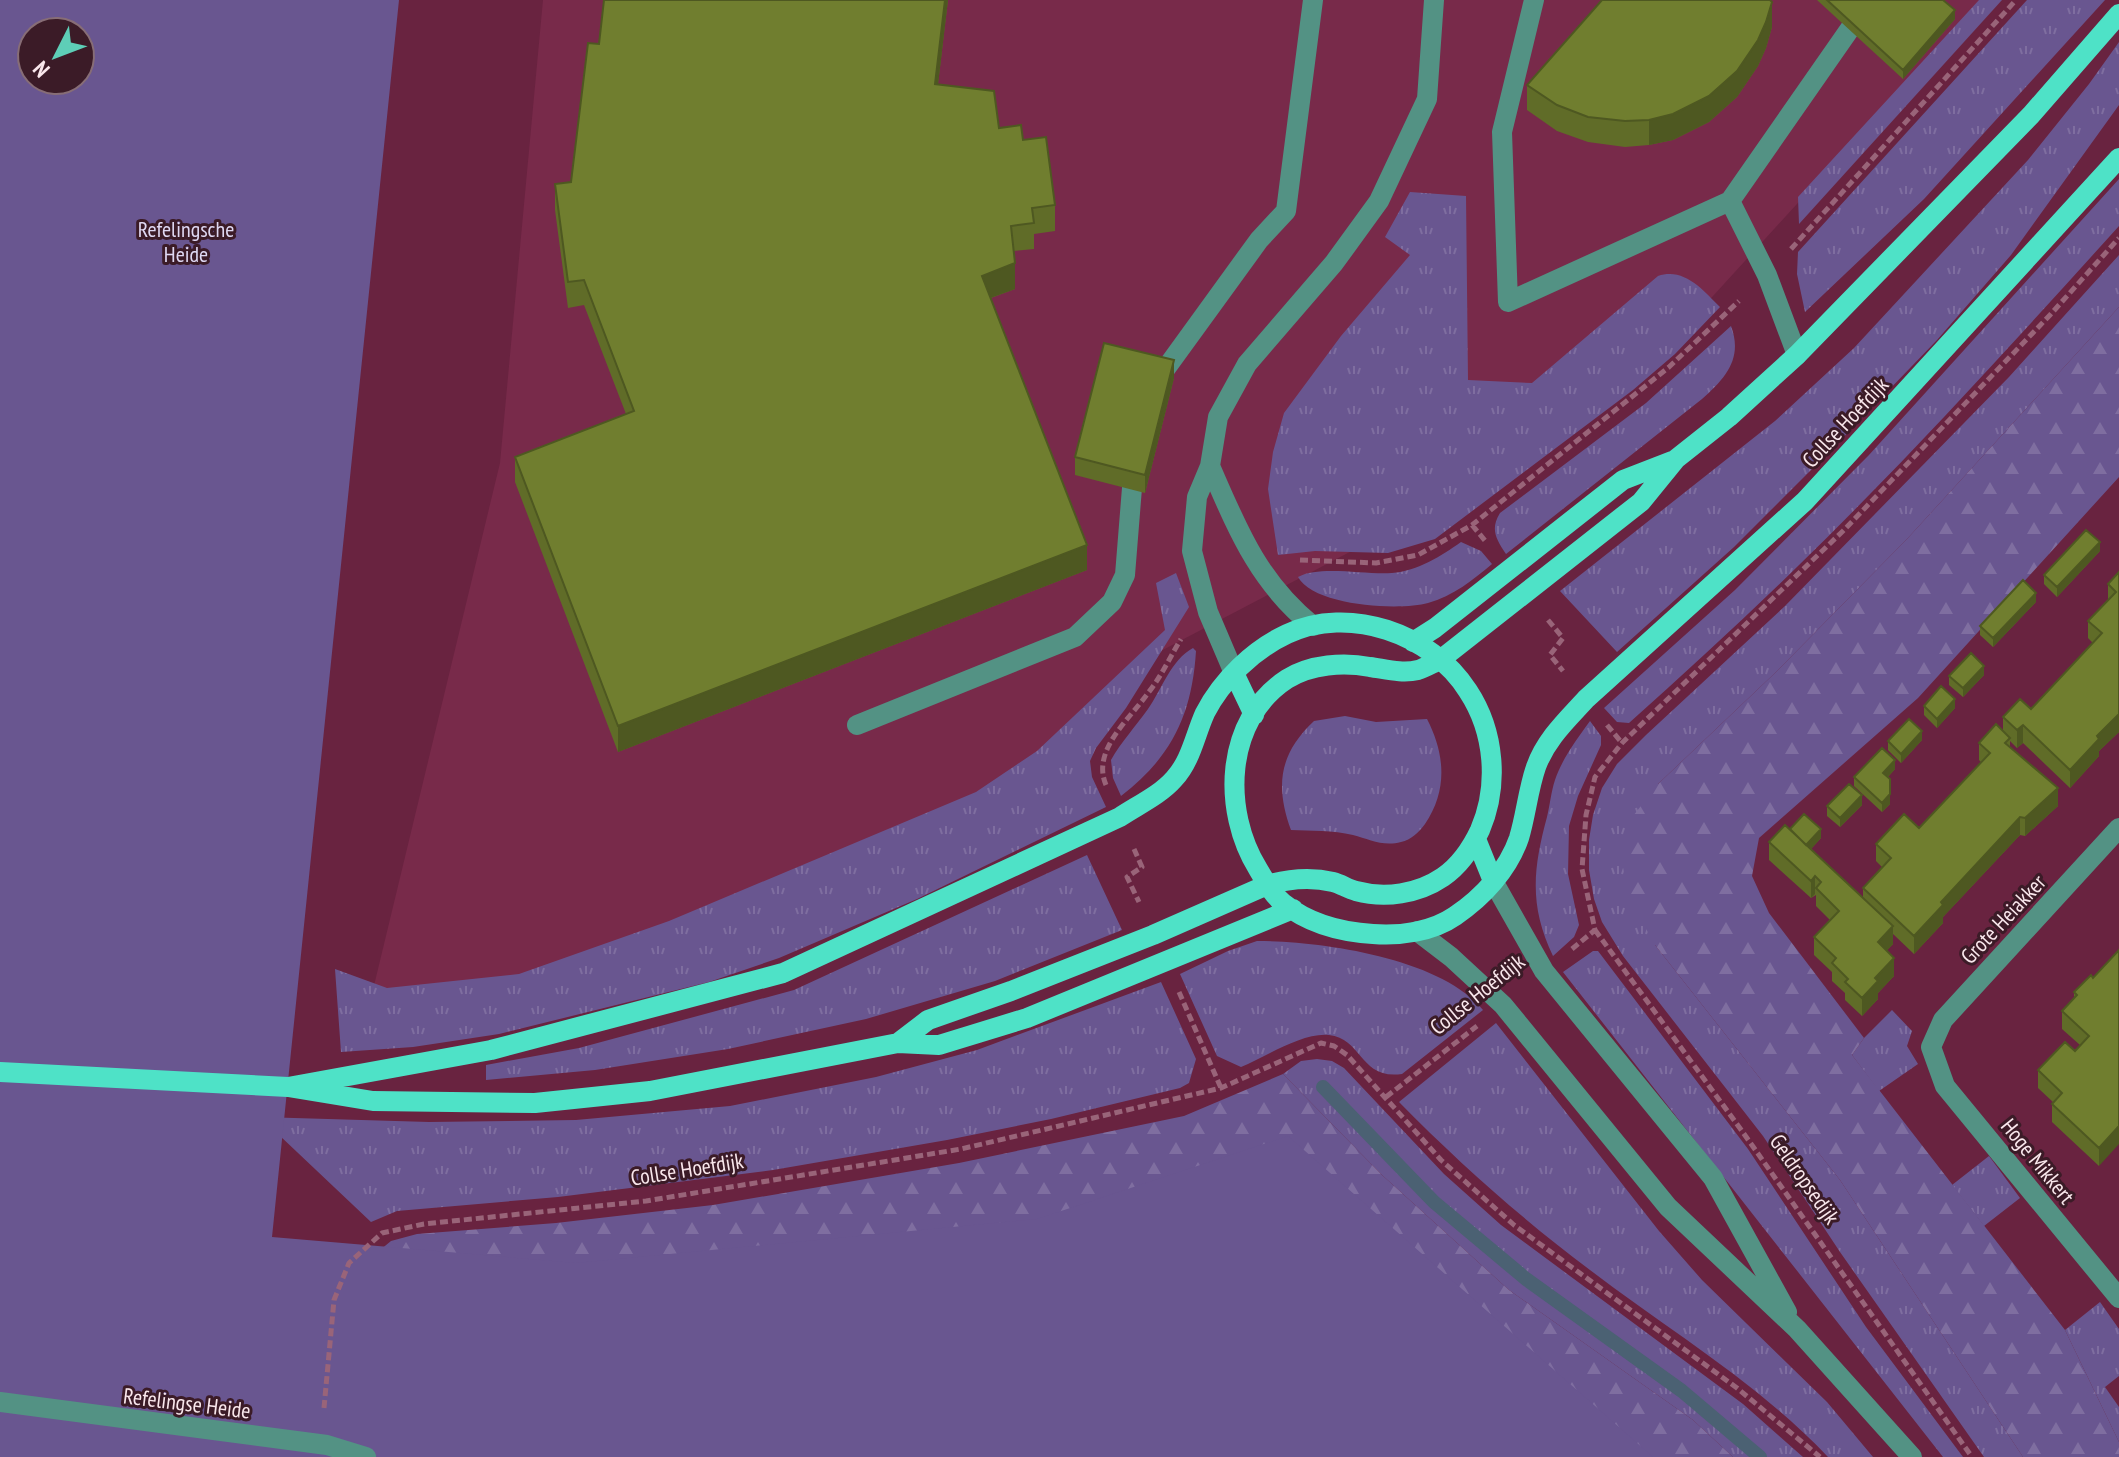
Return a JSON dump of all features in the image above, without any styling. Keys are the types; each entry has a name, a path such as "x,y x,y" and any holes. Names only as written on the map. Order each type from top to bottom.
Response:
{"main road":[{"path":"1267,885 1240,835 1233,793 1235,765 1242,741 1254,715 1272,691 1290,677 1312,669 1338,665 1417,670 1440,660 1641,502 1676,459 1729,417 1797,355 2031,115 2119,14"},
{"name":"Collse Hoefdijk","path":"1267,885 1303,918 1328,928 1385,935 1417,931 1451,919 1486,891 1509,860 1518,839 1536,767 1553,735 1586,699 1805,501 2119,158"},
{"path":"1413,642 1509,571 1623,480 1676,459"},
{"path":"288,1087 491,1050 783,973 1120,817 1166,787 1176,777 1206,713 1234,673 1261,649 1287,634 1313,626 1352,622 1376,625 1413,642 1440,660 1468,690 1488,738 1492,765 1491,798 1476,839 1460,862 1443,877 1417,890 1390,896 1310,880 1287,879 1267,885 1153,935 928,1020 898,1043"},
{"path":"1234,673 1254,715"},
{"path":"1476,839 1493,881"},
{"path":"0,1072 288,1087 373,1101 535,1103 650,1091 898,1043 939,1045 1027,1018 1293,909"}],"street":[{"path":"1148,402 1152,388 1259,240 1286,211 1313,0"},
{"path":"1234,673 1208,612 1192,551 1197,497 1210,466 1218,417 1247,364 1334,263 1379,201 1427,99 1434,0"},
{"path":"1534,0 1502,132 1508,302 1730,201 1870,0"},
{"path":"1730,201 1767,275 1797,355"},
{"path":"857,725 1075,637 1112,602 1125,575 1134,461 1138,447"},
{"path":"1210,466 1241,536 1264,576 1289,607 1313,626"},
{"name":"Grote Heiakker","path":"1931,1047 1943,1020 2119,828"},
{"path":"1493,881 1544,971 1713,1178 1797,1329"},
{"path":"1417,931 1451,957 1503,1005 1668,1207 1797,1329 1912,1457"},
{"name":"Hoge Mikkert","path":"1931,1047 1945,1086 2119,1298"},
{"name":"Refelingse Heide","path":"0,1402 366,1457"}],"path":[{"path":"1264,576 1295,560 1376,563 1418,555 1472,525 1669,367 1767,275 2016,0"},
{"path":"1595,930 1582,869 1586,815 1595,777 1622,743 1843,531 2050,315 2119,238"},
{"path":"1472,525 1509,571"},
{"path":"1526,592 1563,638 1550,655 1622,743"},
{"path":"1153,935 1127,877 1142,867 1102,777 1103,761 1110,743 1150,691 1187,629 1208,612"},
{"name":"Collse Hoefdijk","path":"1544,971 1595,930"},
{"name":"Geldropsedijk","path":"1595,930 1742,1131 1972,1457"},
{"path":"1165,962 1221,1088"},
{"name":"Collse Hoefdijk","path":"326,1451 323,1403 334,1300 349,1263 382,1233 424,1224 646,1201 961,1149 1221,1088 1321,1043 1334,1046 1347,1055 1386,1097 1503,1005"},
{"path":"1386,1097 1441,1160 1514,1225 1737,1388 1820,1457"}],"shaded area":[{"path":"543,0 1983,0 1682,330 1451,499 1157,653 973,804 827,889 365,1023 500,463"}],"green space":[{"name":"Refelingsche Heide","path":"0,0 399,0 272,1237 576,1263 1037,1219 1288,1136 1653,1457 0,1457"},
{"path":"1979,0 2002,0 1799,224 1798,197"},
{"path":"2027,0 2105,0 1924,199 1805,312 1797,274 1798,252"},
{"path":"2119,42 2119,105 2011,255 1937,340 1832,449 1734,547 1617,652 1560,591 1775,421 1854,348 2028,160"},
{"path":"2119,179 2119,226 2001,355 1881,483 1756,606 1629,723 1617,722 1604,708 1735,590 1869,455"},
{"path":"1410,192 1466,196 1468,380 1532,383 1658,276 1685,277 1720,307 1675,354 1633,390 1435,539 1388,553 1315,551 1278,555 1268,489 1273,452 1284,413 1341,336 1410,255 1385,237"},
{"path":"2119,255 2119,307 1907,539 1776,672 1658,784 1655,945 1840,1180 2023,1457 1984,1457 1763,1136 1623,956 1602,922 1594,899 1589,870 1589,840 1602,788 1617,764 1785,606 2009,377"},
{"path":"2119,307 2119,477 1918,698 1759,838 1752,876 1769,913 1864,1038 1852,1055 2065,1330 2119,1442 2119,1457 2023,1457 1840,1180 1655,945 1629,898 1621,857 1630,820 1658,784 1776,672 1907,539"},
{"path":"1731,326 1735,348 1733,358 1725,375 1711,391 1506,554 1496,534 1495,524 1500,513 1646,403"},
{"path":"1461,542 1481,551 1492,564 1454,592 1428,603 1398,606 1358,604 1321,594 1307,587 1298,577 1318,572 1402,572 1429,562"},
{"path":"1176,573 1189,607 1090,761 1092,777 1106,807 917,899 779,958 709,982 499,1034 413,1047 341,1052 335,969 387,988 519,974 669,921 976,792 1037,751 1165,630 1156,583"},
{"path":"1193,648 1196,651 1190,695 1176,732 1154,766 1121,796 1113,778 1111,760 1148,709 1173,667"},
{"path":"1345,716 1376,722 1427,719 1438,745 1440,759 1438,798 1425,824 1408,839 1388,844 1338,832 1291,830 1282,785 1287,758 1302,733 1314,721"},
{"path":"1590,721 1601,736 1601,745 1578,796 1569,826 1568,874 1579,925 1574,937 1553,956 1540,920 1536,871 1558,772"},
{"path":"1087,855 1122,930 995,981 866,1019 728,1049 595,1070 486,1080 486,1065 579,1048 794,990"},
{"path":"1257,941 1346,949 1410,965 1464,992 1483,1010 1402,1074 1378,1071 1349,1044 1329,1035 1296,1041 1241,1067 1217,1056 1180,974"},
{"path":"1593,951 1598,951 1748,1149 1866,1327 1963,1457 1943,1457 1563,972"},
{"path":"1161,982 1196,1059 1189,1083 1180,1088 947,1140 773,1170 558,1197 397,1211 371,1222 260,1117 429,1122 576,1120 730,1106 876,1077 977,1050"},
{"path":"1892,1010 1912,1031 1907,1046 1918,1064 1879,1091 1852,1055"},
{"path":"1496,1023 1659,1231 1702,1280 1827,1402 1873,1457 1828,1457 1743,1381 1540,1231 1468,1169 1399,1102"},
{"path":"1301,1061 1332,1061 1344,1068 1444,1174 1501,1225 1743,1404 1803,1457 1733,1457 1693,1420 1509,1290 1382,1175 1283,1074"},
{"path":"1283,1074 1382,1175 1509,1290 1693,1420 1733,1457 438,1457 374,1255 391,1241 417,1234 556,1223 713,1205 959,1163 1184,1116"},
{"path":"1989,1156 2020,1198 1984,1226 1952,1185"},
{"path":"2100,1302 2119,1329 2119,1376 2105,1387 2119,1407 2119,1442 2065,1330"}],"building":[{"path":"604,0 945,0 935,84 994,91 999,128 1021,125 1023,140 1046,137 1055,205 1032,208 1034,223 1011,226 1015,263 982,276 1087,545 618,726 515,457 634,411 584,280 568,282 555,184 571,182 588,43 599,44"},
{"path":"1602,0 1772,2 1758,40 1737,71 1709,96 1673,114 1649,120 1625,121 1588,117 1557,105 1527,85"},
{"path":"1827,0 1943,0 1955,10 1903,70"},
{"path":"1104,343 1174,360 1145,475 1075,457"},
{"path":"2086,530 2100,542 2057,587 2044,575"},
{"path":"2119,572 2119,714 2070,770 2023,725 2017,730 2003,717 2020,699 2031,709 2102,633 2088,621 2116,592 2108,584"},
{"path":"2023,580 2036,593 1993,638 1980,626"},
{"path":"1971,653 1984,666 1963,688 1949,676"},
{"path":"1941,686 1955,699 1937,719 1924,706"},
{"path":"1909,719 1922,731 1901,754 1888,741"},
{"path":"1996,724 2010,738 2005,743 2058,788 2025,818 2020,817 1941,902 1943,905 1914,936 1863,888 1891,858 1876,844 1904,814 1919,828 1990,753 1979,743"},
{"path":"1882,748 1895,760 1883,773 1890,779 1890,794 1882,803 1854,777"},
{"path":"1849,784 1862,795 1840,818 1827,806"},
{"path":"1804,814 1821,829 1806,845 1790,829"},
{"path":"1785,825 1893,926 1878,942 1894,958 1862,998 1845,982 1848,979 1832,963 1836,958 1814,937 1839,911 1816,888 1821,882 1815,876 1811,881 1769,842"},
{"path":"2119,950 2119,1126 2099,1148 2052,1104 2062,1093 2038,1070 2065,1042 2075,1051 2089,1036 2062,1011 2077,995 2074,992 2091,975 2093,978"}],"waterway":[{"path":"1323,1087 1434,1202 1526,1279 1682,1391 1760,1457"}]}
